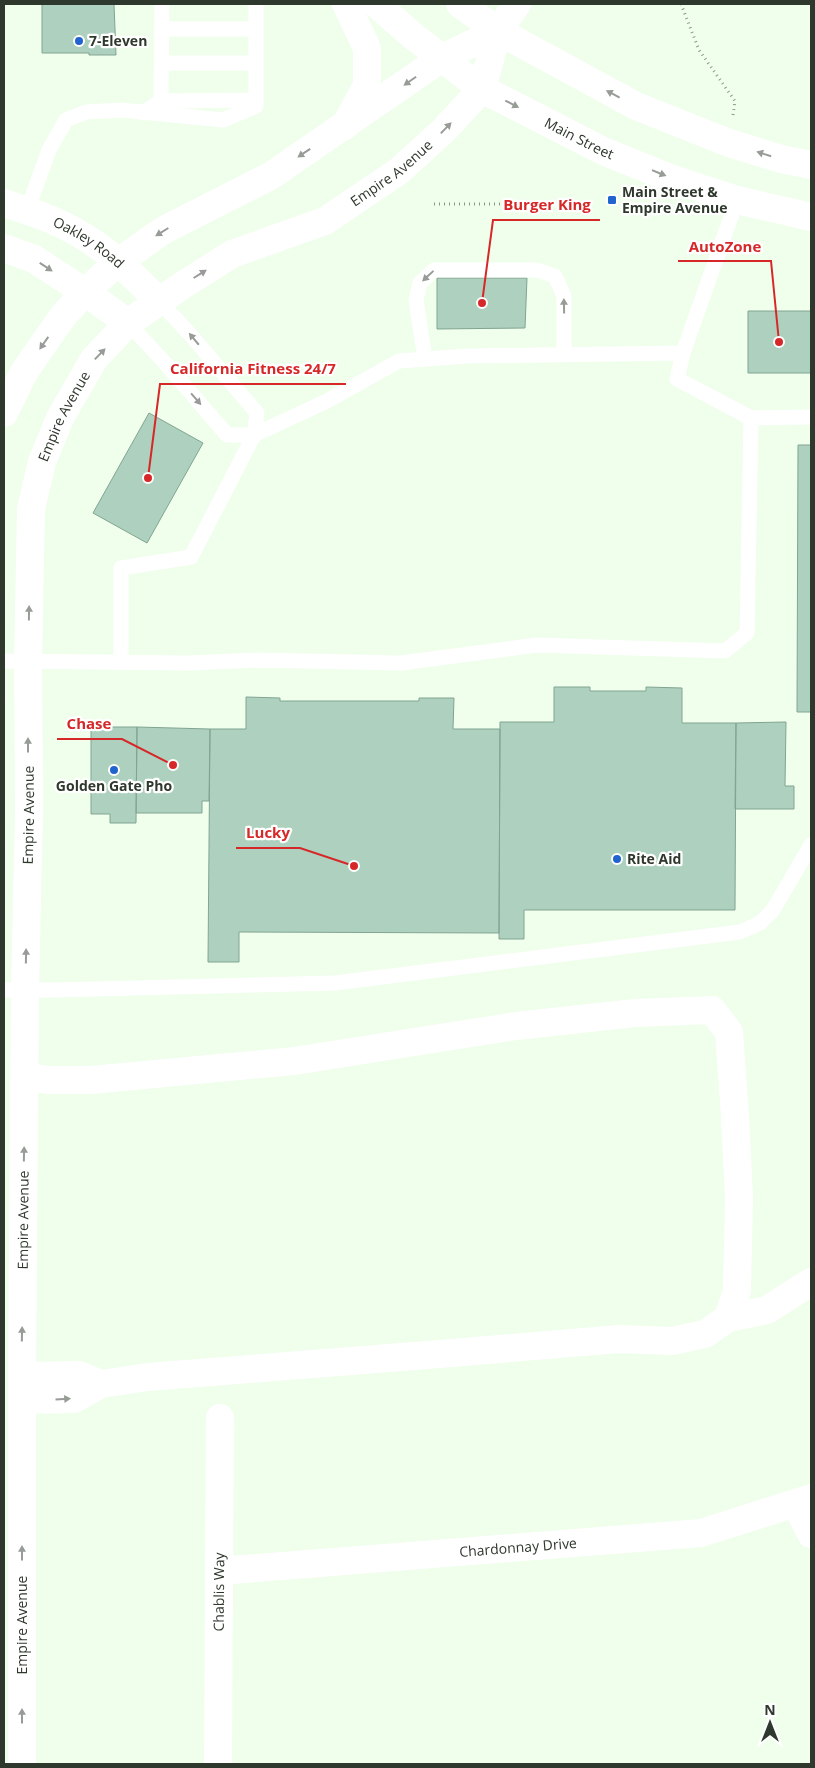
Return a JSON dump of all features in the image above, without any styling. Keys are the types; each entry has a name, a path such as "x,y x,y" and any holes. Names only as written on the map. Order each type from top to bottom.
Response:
{"main road":[{"path":"345,126 366,85 366,48 346,4"},
{"name":"Main Street","path":"376,4 413,36 482,89 603,151 670,178 737,200 811,217"},
{"path":"460,4 498,31 636,106 729,143 811,166"},
{"path":"482,89 498,31 517,4"},
{"path":"4,413 24,372 63,316 85,292 118,262 164,230 272,175 442,58 498,31"},
{"name":"Empire Avenue","path":"22,1764 16,1388 24,1077 14,990 29,811 16,661 31,509 42,462 60,418 94,359 128,324 159,301 232,254 325,221 399,171 444,130 482,89"},
{"name":"Oakley Road","path":"15,207 76,231 118,262 159,301"},
{"path":"4,248 34,259 85,292 128,324"},
{"path":"24,1077 50,1080 91,1080 284,1062 516,1026 635,1013 712,1010 730,1032 735,1116 739,1198 737,1292 728,1318"},
{"path":"16,1388 74,1399 101,1384 148,1376 618,1339 672,1341 705,1334 728,1318 767,1310 811,1282"},
{"name":"Chablis Way","path":"218,1764 220,1418"},
{"path":"804,1501 811,1534"},
{"name":"Chardonnay Drive","path":"219,1571 701,1533 804,1501"}],"lane":[{"path":"161,101 162,4"},
{"path":"15,207 66,120 86,112 120,110 224,120 256,106 256,4"},
{"path":"162,29 256,29"},
{"path":"162,63 256,63"},
{"path":"142,113 161,101 256,100"},
{"path":"737,200 683,353 678,379 751,418 811,417"},
{"path":"425,359 416,300 420,283 434,270 537,270 555,276 564,296 564,355"},
{"path":"121,663 120,568 191,557 254,435 257,412 159,301"},
{"path":"128,324 166,364 227,436 254,435 328,401 399,361 467,356 683,353"},
{"path":"16,661 121,663 257,660 402,663 537,645 725,651 747,633 751,418"},
{"path":"14,990 335,983 740,932 760,923 774,910 811,845"}],"path":[{"path":"681,4 699,50 735,101 729,143"},
{"path":"434,204 566,204"}],"building":[{"name":"7-Eleven","path":"42,4 114,4 116,55 42,53"},
{"path":"437,278 527,278 525,328 437,329"},
{"path":"748,311 811,311 811,373 748,373"},
{"path":"149,413 203,443 147,543 93,513"},
{"path":"798,445 811,445 811,712 797,712"},
{"name":"Rite Aid","path":"554,687 590,687 590,691 646,691 646,687 682,688 682,723 736,723 735,910 524,910 524,939 499,939 500,722 554,722"},
{"path":"246,697 280,698 280,701 419,701 419,698 454,698 453,729 500,729 499,933 239,932 239,962 208,962 210,729 246,729"},
{"path":"786,722 785,786 794,786 794,809 735,809 736,723"},
{"name":"Golden Gate Pho","path":"91,727 137,727 136,823 110,823 110,814 91,814"},
{"path":"137,727 210,729 209,801 202,801 202,813 136,813"}],"place":[{"name":"7-Eleven","path":"79,41"},
{"name":"Main Street & Empire Avenue","path":"612,200"},
{"name":"Burger King","path":"482,303"},
{"name":"AutoZone","path":"779,342"},
{"name":"California Fitness 24/7","path":"148,478"},
{"name":"Chase","path":"173,765"},
{"name":"Golden Gate Pho","path":"114,770"},
{"name":"Rite Aid","path":"617,859"},
{"name":"Lucky","path":"354,866"}]}
